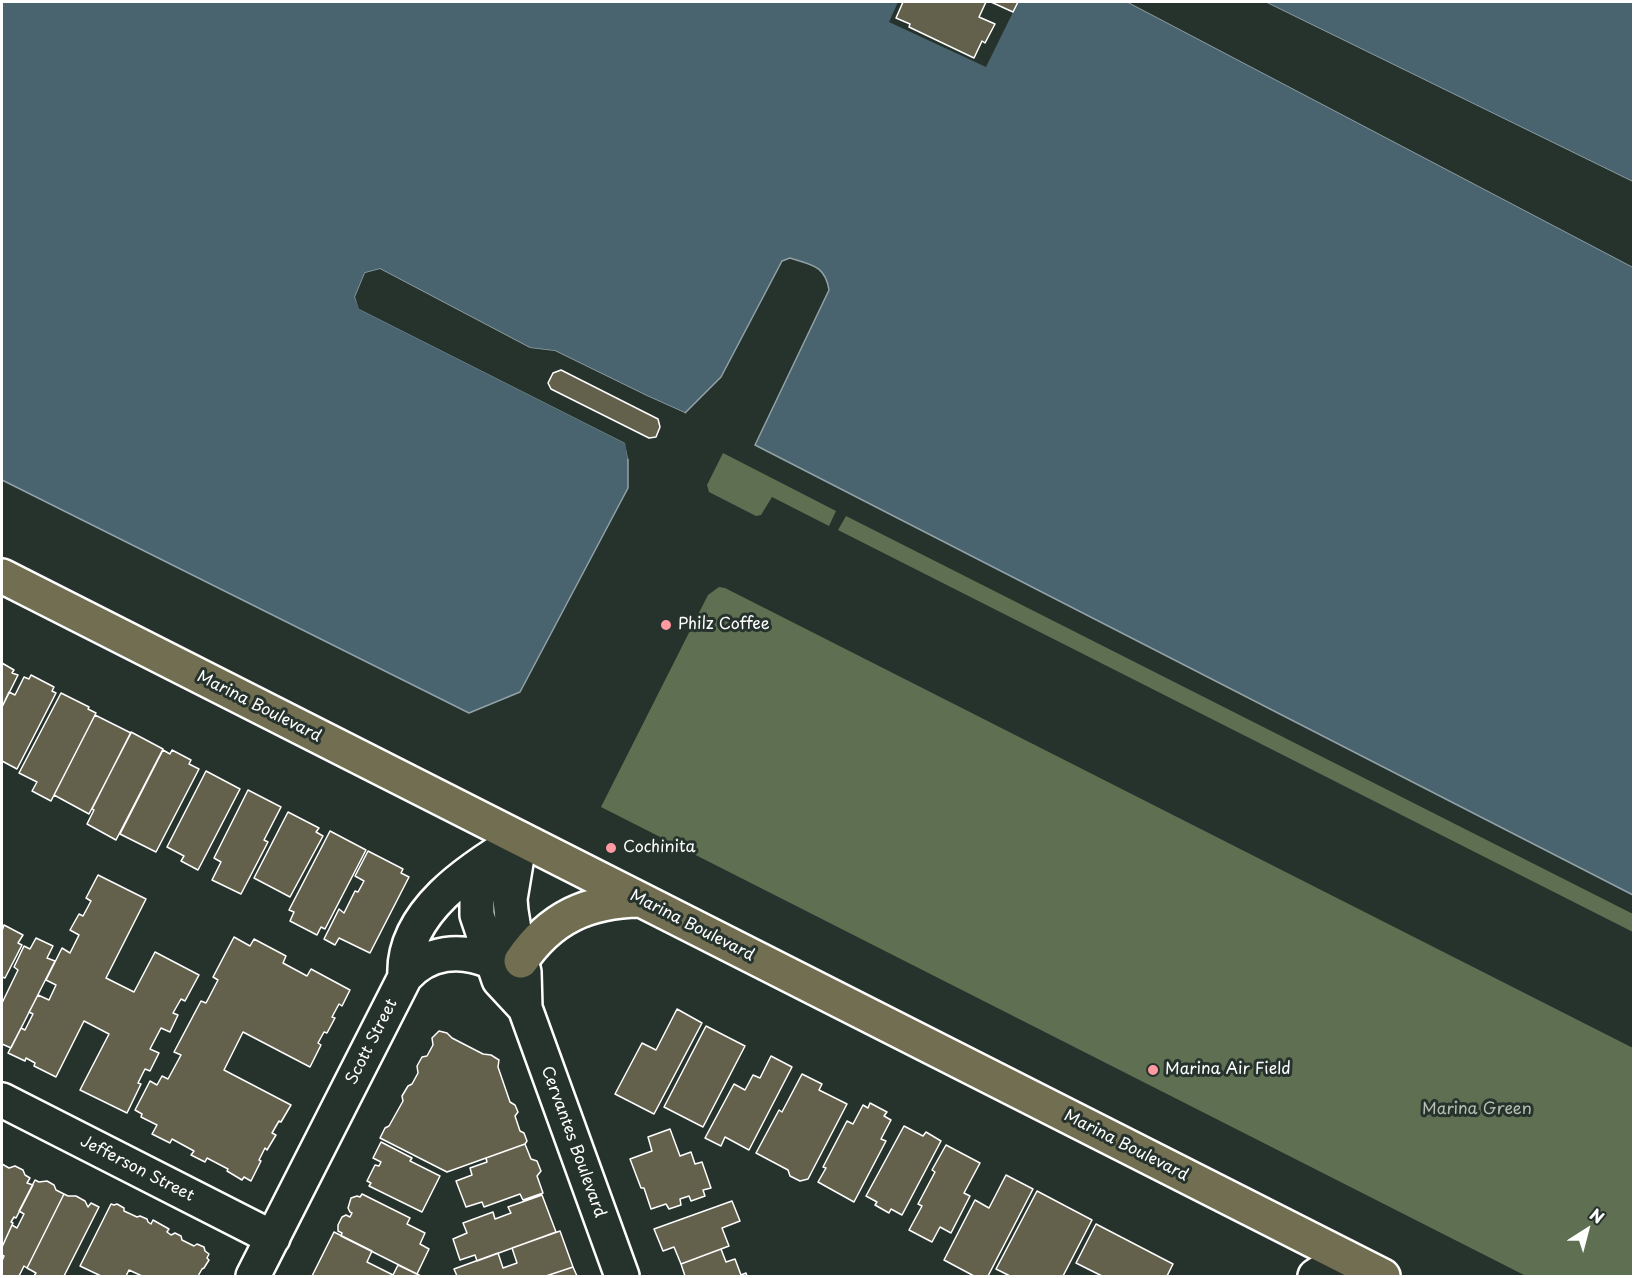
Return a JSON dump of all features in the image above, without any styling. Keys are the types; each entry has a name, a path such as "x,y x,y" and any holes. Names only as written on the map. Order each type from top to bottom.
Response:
{"main road":[{"name":"Marina Boulevard","path":"2,576 640,900 1345,1267 1383,1276"},
{"path":"507,962 565,917 599,903 640,900"}],"street":[{"name":"Cervantes Boulevard","path":"520,839 480,886 477,915 507,962 524,972 525,1008 622,1276"},
{"name":"Scott Street","path":"254,1276 405,978 404,963 407,948 414,933 440,897 478,865 520,839"},
{"path":"405,978 423,961 436,956 462,954 507,962"},
{"name":"Jefferson Street","path":"2,1100 273,1238"},
{"path":"1315,1276 1345,1267"}],"green space":[{"path":"723,453 836,511 829,526 772,497 761,515 756,516 709,492 707,485"},
{"path":"846,516 1633,914 1633,932 838,530"},
{"name":"Marina Green","path":"719,587 725,588 1633,1048 1633,1276 1526,1276 601,807 708,595"}],"water":[{"path":"2,2 1128,2 1633,267 1633,895 755,445 829,290 824,275 816,267 790,258 782,261 721,377 685,413 555,351 530,348 380,269 365,273 355,297 360,309 626,443 628,488 520,692 469,713 2,480"},
{"path":"1265,2 1633,2 1633,182"}],"pier":[{"path":"898,2 1018,2 986,67 889,22"},
{"path":"1128,2 1135,2 1634,264 1633,267"},
{"path":"1262,2 1633,182 1634,185"},
{"path":"380,269 530,348 555,351 685,413 684,416 554,354 529,350 379,272 367,276 358,297 362,307 627,441 631,458 628,459 625,443 359,309 355,297 365,273"}],"building":[{"path":"903,2 986,2 979,17 995,24 985,43 982,41 974,58 909,27 910,24 896,18"},
{"path":"991,2 1018,2 1013,12"},
{"path":"561,370 658,419 660,427 656,437 649,438 551,389 548,383 553,373"},
{"path":"2,663 14,670 12,673 18,675 2,707"},
{"path":"31,675 54,687 52,691 56,693 17,769 2,761 2,707 9,692 15,695 24,677 29,679"},
{"path":"61,693 96,713 51,801 32,791 37,782 19,773"},
{"path":"95,715 131,733 89,814 54,795"},
{"path":"131,732 163,749 116,840 87,824 94,810 92,809"},
{"path":"163,750 170,754 172,750 191,760 189,764 199,769 156,852 120,834"},
{"path":"206,771 240,789 198,870 181,861 184,856 167,847"},
{"path":"248,790 281,807 264,840 268,842 241,894 212,880 221,862 214,858"},
{"path":"288,812 319,828 316,832 323,836 290,897 254,878"},
{"path":"330,831 366,850 325,929 321,927 317,935 290,921 294,912 289,910"},
{"path":"368,851 403,869 401,873 409,877 370,953 339,938 335,945 324,939 339,909 344,913 355,891 358,892 364,881 355,876"},
{"path":"98,875 146,899 106,978 134,992 155,952 199,975 185,1001 181,999 173,1013 178,1015 170,1032 161,1028 150,1049 159,1053 150,1071 145,1069 138,1083 141,1084 127,1113 80,1090 109,1034 84,1021 56,1077 34,1066 35,1063 26,1058 25,1061 8,1053 21,1028 25,1030 33,1014 29,1012 38,995 49,1000 56,985 46,980 62,948 70,953 79,935 70,930 79,914 83,916 91,901 86,898"},
{"path":"4,925 23,935 18,943 22,945 5,978 2,977"},
{"path":"234,937 250,946 254,939 286,956 283,963 307,976 311,969 350,990 342,1006 339,1004 332,1017 335,1018 327,1033 324,1032 318,1043 321,1045 310,1067 243,1032 224,1070 291,1105 272,1133 276,1135 267,1150 265,1148 251,1181 244,1177 242,1180 227,1171 228,1169 207,1158 205,1162 191,1155 194,1151 172,1139 170,1143 152,1134 157,1125 141,1117 142,1114 135,1110 150,1081 157,1085 162,1076 168,1079 181,1055 174,1052 201,1001 206,1003 218,980 213,977"},
{"path":"36,938 53,946 47,958 55,961 11,1048 2,1044 2,1003 18,970 14,967 24,946 30,949"},
{"path":"677,1009 702,1023 654,1114 615,1094 642,1043 656,1050"},
{"path":"706,1026 745,1046 703,1127 664,1107"},
{"path":"439,1031 499,1060 498,1067 510,1102 515,1105 518,1112 515,1116 520,1131 524,1133 527,1141 525,1144 447,1172 380,1138 403,1101 402,1096 418,1073 417,1066 422,1057 427,1056 433,1045 432,1038"},
{"path":"771,1056 792,1067 749,1150 725,1137 721,1146 705,1138 734,1084 745,1090 753,1075 760,1078"},
{"path":"802,1074 822,1084 819,1090 847,1104 808,1179 800,1181 790,1176 788,1170 756,1153 779,1110 782,1112"},
{"path":"870,1103 887,1112 884,1116 891,1120 881,1139 886,1141 854,1202 818,1182 826,1168 823,1167 847,1121 853,1124 863,1105 868,1108"},
{"path":"904,1126 923,1136 926,1132 941,1141 902,1215 891,1209 889,1213 875,1205 877,1202 866,1196"},
{"path":"670,1129 680,1156 691,1152 695,1164 702,1162 711,1188 703,1190 705,1196 691,1201 689,1196 680,1199 681,1205 669,1209 666,1204 651,1209 630,1159 652,1151 648,1137"},
{"path":"381,1142 412,1158 410,1161 440,1176 422,1212 369,1186 371,1183 367,1181 375,1165 379,1166 381,1162 373,1158"},
{"path":"525,1144 531,1159 537,1161 541,1171 537,1176 543,1193 523,1200 520,1194 484,1207 482,1202 466,1207 456,1181 472,1175 470,1168 487,1162 486,1158"},
{"path":"946,1145 980,1163 964,1193 970,1196 951,1233 940,1227 932,1242 909,1230 922,1206 918,1204 935,1172 932,1170"},
{"path":"2,1164 9,1168 15,1166 23,1170 30,1178 27,1183 33,1185 16,1218 14,1217 11,1222 13,1223 2,1247"},
{"path":"1006,1175 1033,1189 988,1276 974,1276 944,1260 975,1200 989,1208"},
{"path":"35,1180 47,1181 64,1194 27,1268 24,1266 19,1276 2,1276 4,1256 2,1247 12,1225 17,1228 24,1214 19,1211"},
{"path":"1037,1191 1092,1220 1063,1276 1010,1276 996,1269"},
{"path":"64,1194 76,1196 85,1201 88,1207 91,1203 99,1207 64,1276 34,1276 36,1273 27,1268"},
{"path":"362,1194 410,1218 407,1224 425,1233 420,1244 429,1249 417,1274 341,1236 338,1225 342,1217 346,1215 350,1217 352,1213 348,1208 351,1198 360,1197"},
{"path":"542,1195 556,1232 477,1261 475,1255 460,1260 453,1239 467,1233 463,1223 493,1212 495,1219 511,1213 508,1207"},
{"path":"732,1201 740,1221 722,1228 729,1246 681,1264 674,1247 663,1251 654,1229"},
{"path":"111,1204 117,1204 124,1208 124,1211 147,1219 151,1224 153,1220 169,1229 167,1232 171,1235 175,1233 181,1236 182,1240 194,1246 197,1244 204,1247 209,1254 207,1258 209,1260 198,1276 142,1276 129,1270 126,1276 101,1276 80,1266"},
{"path":"1096,1224 1173,1264 1167,1276 1102,1276 1076,1263"},
{"path":"560,1231 573,1267 546,1276 457,1276 454,1269 498,1253 503,1268 517,1263 512,1248"},
{"path":"334,1232 372,1251 367,1262 393,1275 398,1265 421,1276 312,1276"},
{"path":"721,1249 726,1262 735,1259 741,1275 746,1273 747,1276 685,1276 681,1264"},
{"path":"573,1267 577,1276 546,1276"}],"place":[{"name":"Philz Coffee","path":"666,625"},
{"name":"Cochinita","path":"611,848"},
{"name":"Marina Air Field","path":"1153,1070"}]}
